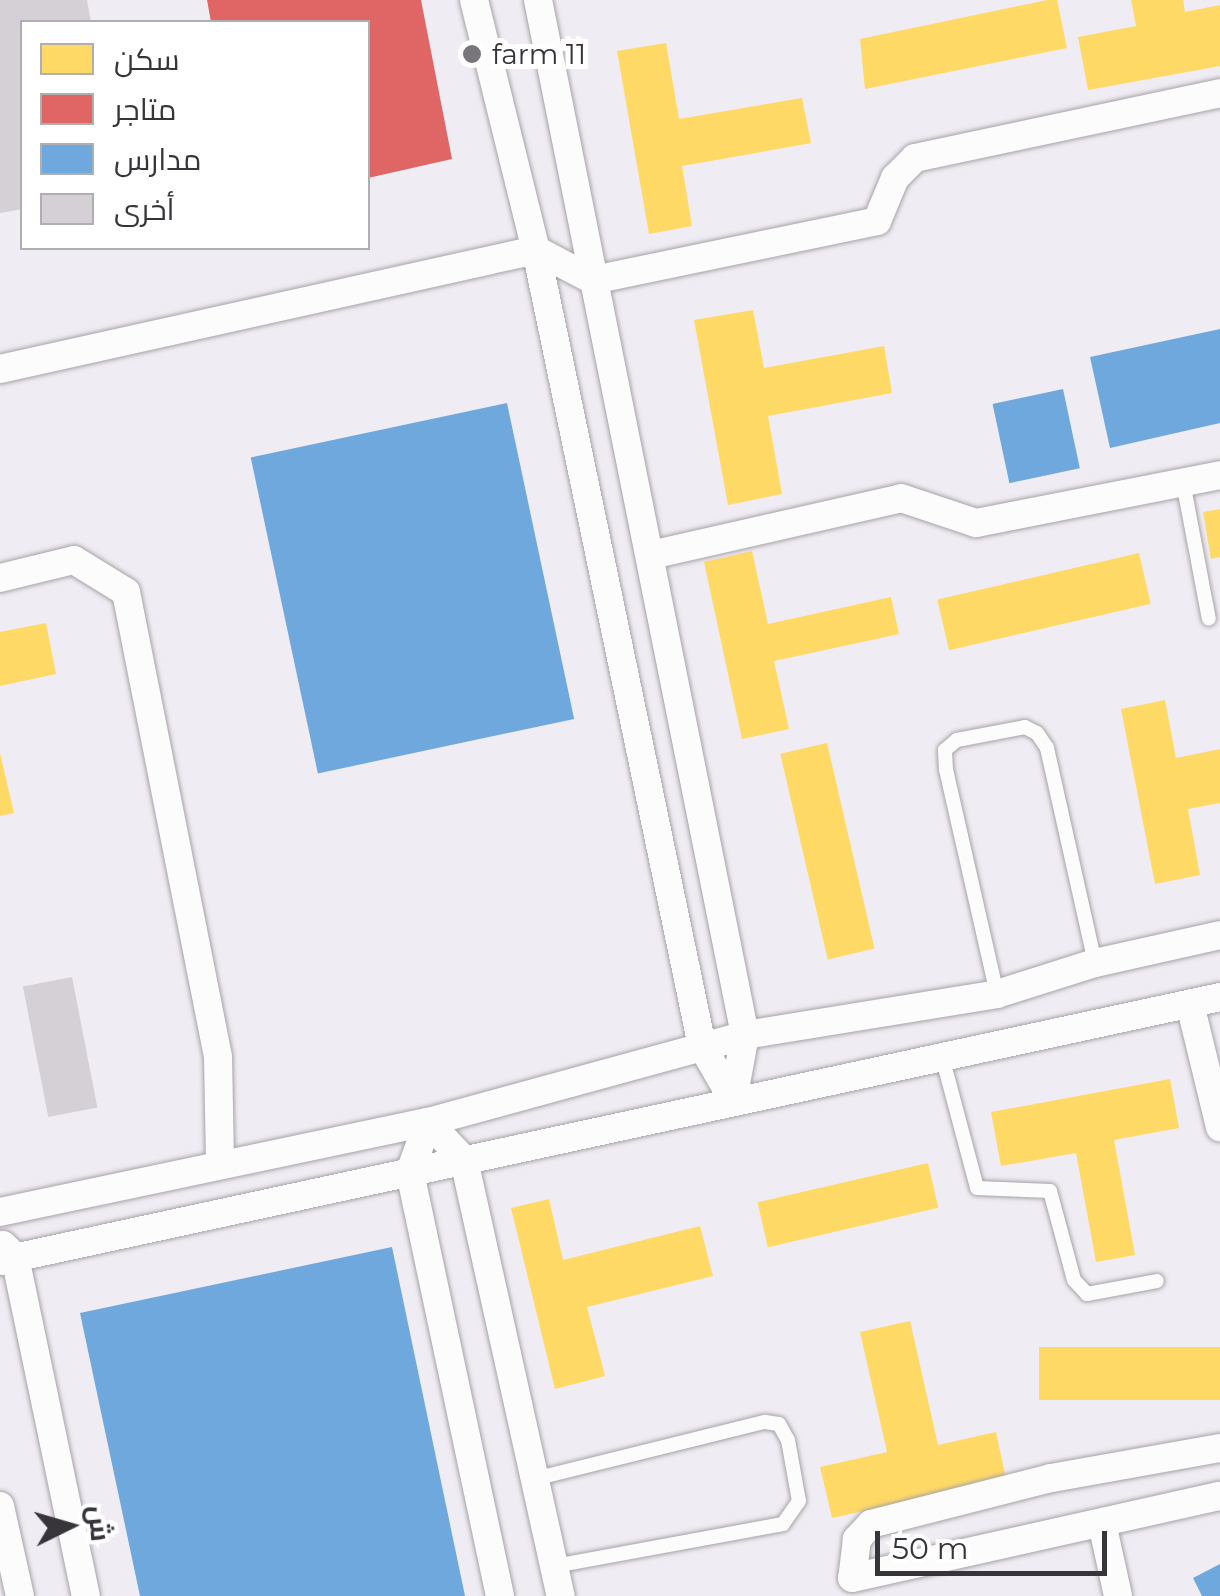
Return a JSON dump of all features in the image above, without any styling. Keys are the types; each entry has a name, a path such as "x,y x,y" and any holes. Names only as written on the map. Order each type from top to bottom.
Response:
{"street":[{"path":"474,0 536,250 702,1046 733,1100"},
{"path":"538,0 745,1035 733,1100"},
{"path":"0,369 536,250 592,280 877,221 895,178 914,158 1220,93"},
{"path":"651,555 901,498 976,522 1220,475"},
{"path":"0,578 74,560 126,592 218,1058 220,1166"},
{"path":"0,1212 428,1122 745,1035 997,994 1095,963 1220,935"},
{"path":"86,1596 5,1253 410,1172 733,1100 944,1060 1220,997"},
{"path":"1190,1004 1220,1127"},
{"path":"428,1122 464,1160 561,1596"},
{"path":"428,1122 410,1172 500,1596"},
{"path":"1220,1448 1051,1478 872,1524 857,1539 852,1578 1220,1496"},
{"path":"0,1506 20,1596"},
{"path":"1102,1523 1118,1596"}],"lane":[{"path":"1183,482 1208,619"},
{"path":"997,994 946,770 945,750 957,740 1025,727 1037,734 1047,748 1095,963"},
{"path":"944,1060 977,1188 988,1192 1050,1191 1074,1280 1087,1294 1157,1282"},
{"path":"534,1479 765,1422 780,1424 788,1440 799,1501 782,1524 553,1566"}],"building: سكن":[{"path":"1057,0 1067,48 865,89 860,39"},
{"path":"1131,0 1183,0 1185,12 1220,5 1220,66 1088,90 1078,37 1136,26"},
{"path":"666,43 679,119 802,98 811,143 682,166 692,226 649,234 617,51"},
{"path":"753,310 764,368 884,346 892,393 768,416 782,494 728,505 694,320"},
{"path":"1220,509 1220,557 1211,559 1203,512"},
{"path":"752,551 768,624 891,597 899,634 774,661 789,729 742,739 704,562"},
{"path":"1139,553 1151,604 949,650 937,600"},
{"path":"46,623 56,674 0,686 0,632"},
{"path":"1165,700 1176,758 1220,749 1220,803 1188,809 1200,875 1155,884 1121,709"},
{"path":"827,743 874,949 828,959 780,754"},
{"path":"0,753 14,813 0,816"},
{"path":"1170,1079 1179,1128 1114,1140 1135,1255 1096,1262 1076,1153 1001,1166 991,1112"},
{"path":"928,1163 938,1208 768,1247 757,1202"},
{"path":"549,1199 563,1260 700,1226 713,1276 587,1307 605,1376 555,1389 511,1208"},
{"path":"910,1321 938,1445 996,1432 1006,1479 832,1518 820,1467 887,1452 860,1332"},
{"path":"1039,1347 1220,1347 1220,1400 1039,1400"}],"building: متاجر":[{"path":"207,0 421,0 452,159 370,178 370,20 211,20"}],"building: مدارس":[{"path":"1220,329 1220,423 1110,448 1090,357"},
{"path":"1063,389 1080,468 1009,483 993,404"},
{"path":"507,403 574,719 318,773 251,457"},
{"path":"392,1247 465,1596 140,1596 80,1313"},
{"path":"1220,1564 1220,1596 1202,1596 1193,1578"}],"building: أخرى":[{"path":"0,0 87,0 91,20 20,20 20,209 0,213"},
{"path":"72,977 97,1108 48,1117 23,987"}],"place":[{"name":"farm 11","path":"472,54"}]}
